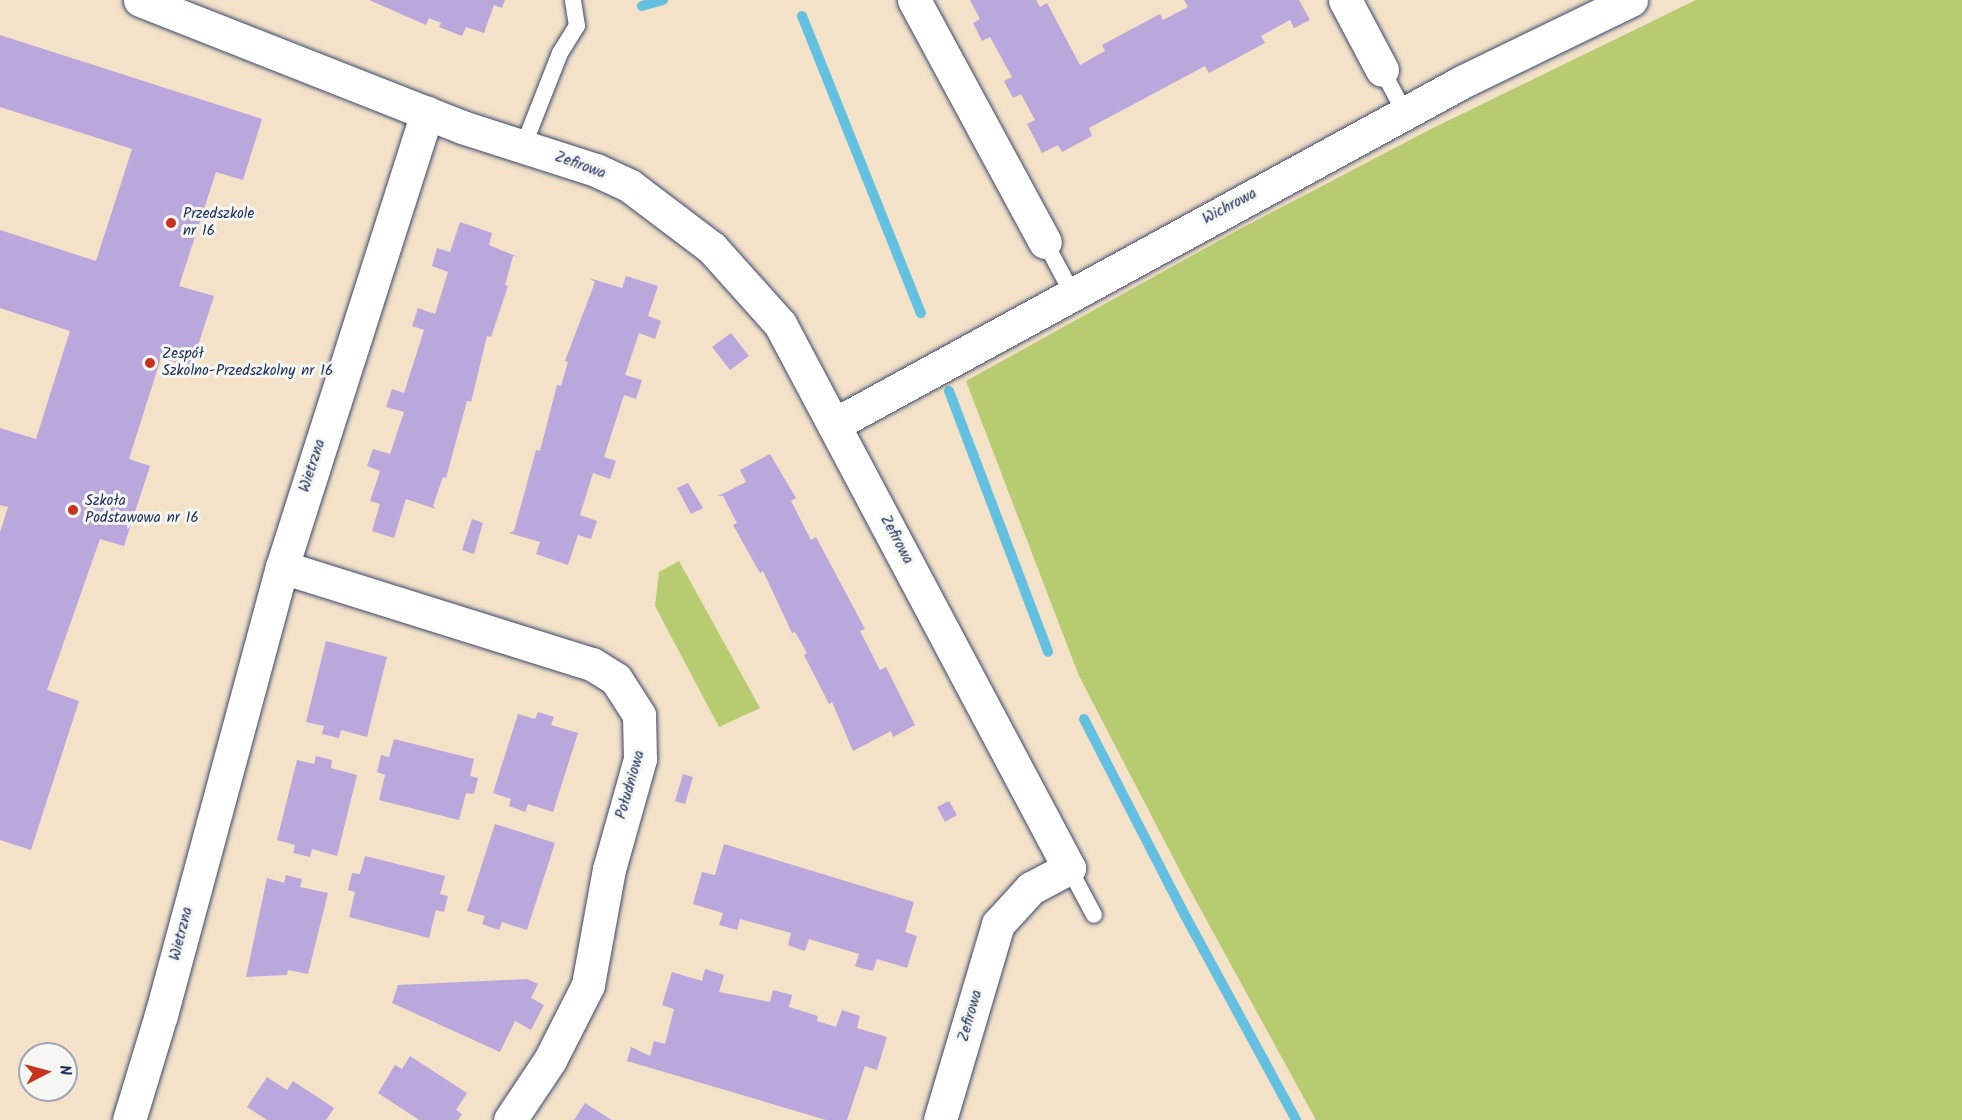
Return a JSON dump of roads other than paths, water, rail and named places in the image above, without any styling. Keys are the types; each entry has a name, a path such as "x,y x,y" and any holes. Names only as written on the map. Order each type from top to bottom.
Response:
{"street":[{"path":"141,0 427,113"},
{"path":"914,0 1045,242"},
{"path":"1345,0 1382,70"},
{"name":"Wichrowa","path":"835,424 1405,113 1631,0"},
{"name":"Zefirowa","path":"427,113 596,170 630,186 690,228 730,265 780,324 1069,868 1031,888 998,924 940,1120"},
{"name":"Wietrzna","path":"136,1118 161,1015 282,567 427,113"},
{"name":"Południowa","path":"282,567 592,664 616,679 639,715 640,759 609,869 588,985 550,1060 510,1120"}],"lane":[{"path":"523,147 560,53 577,26 573,0"},
{"path":"1382,70 1405,113"},
{"path":"1045,242 1072,293"},
{"path":"1069,868 1094,915"}],"waterway":[{"path":"642,6 663,0"},
{"path":"802,16 921,313"},
{"path":"949,391 1048,652"},
{"path":"1084,719 1181,908 1296,1120"}],"place":[{"name":"Przedszkole nr 16","path":"171,223"},
{"name":"Zespół Szkolno-Przedszkolny nr 16","path":"150,363"},
{"name":"Szkoła Podstawowa nr 16","path":"73,510"}]}
